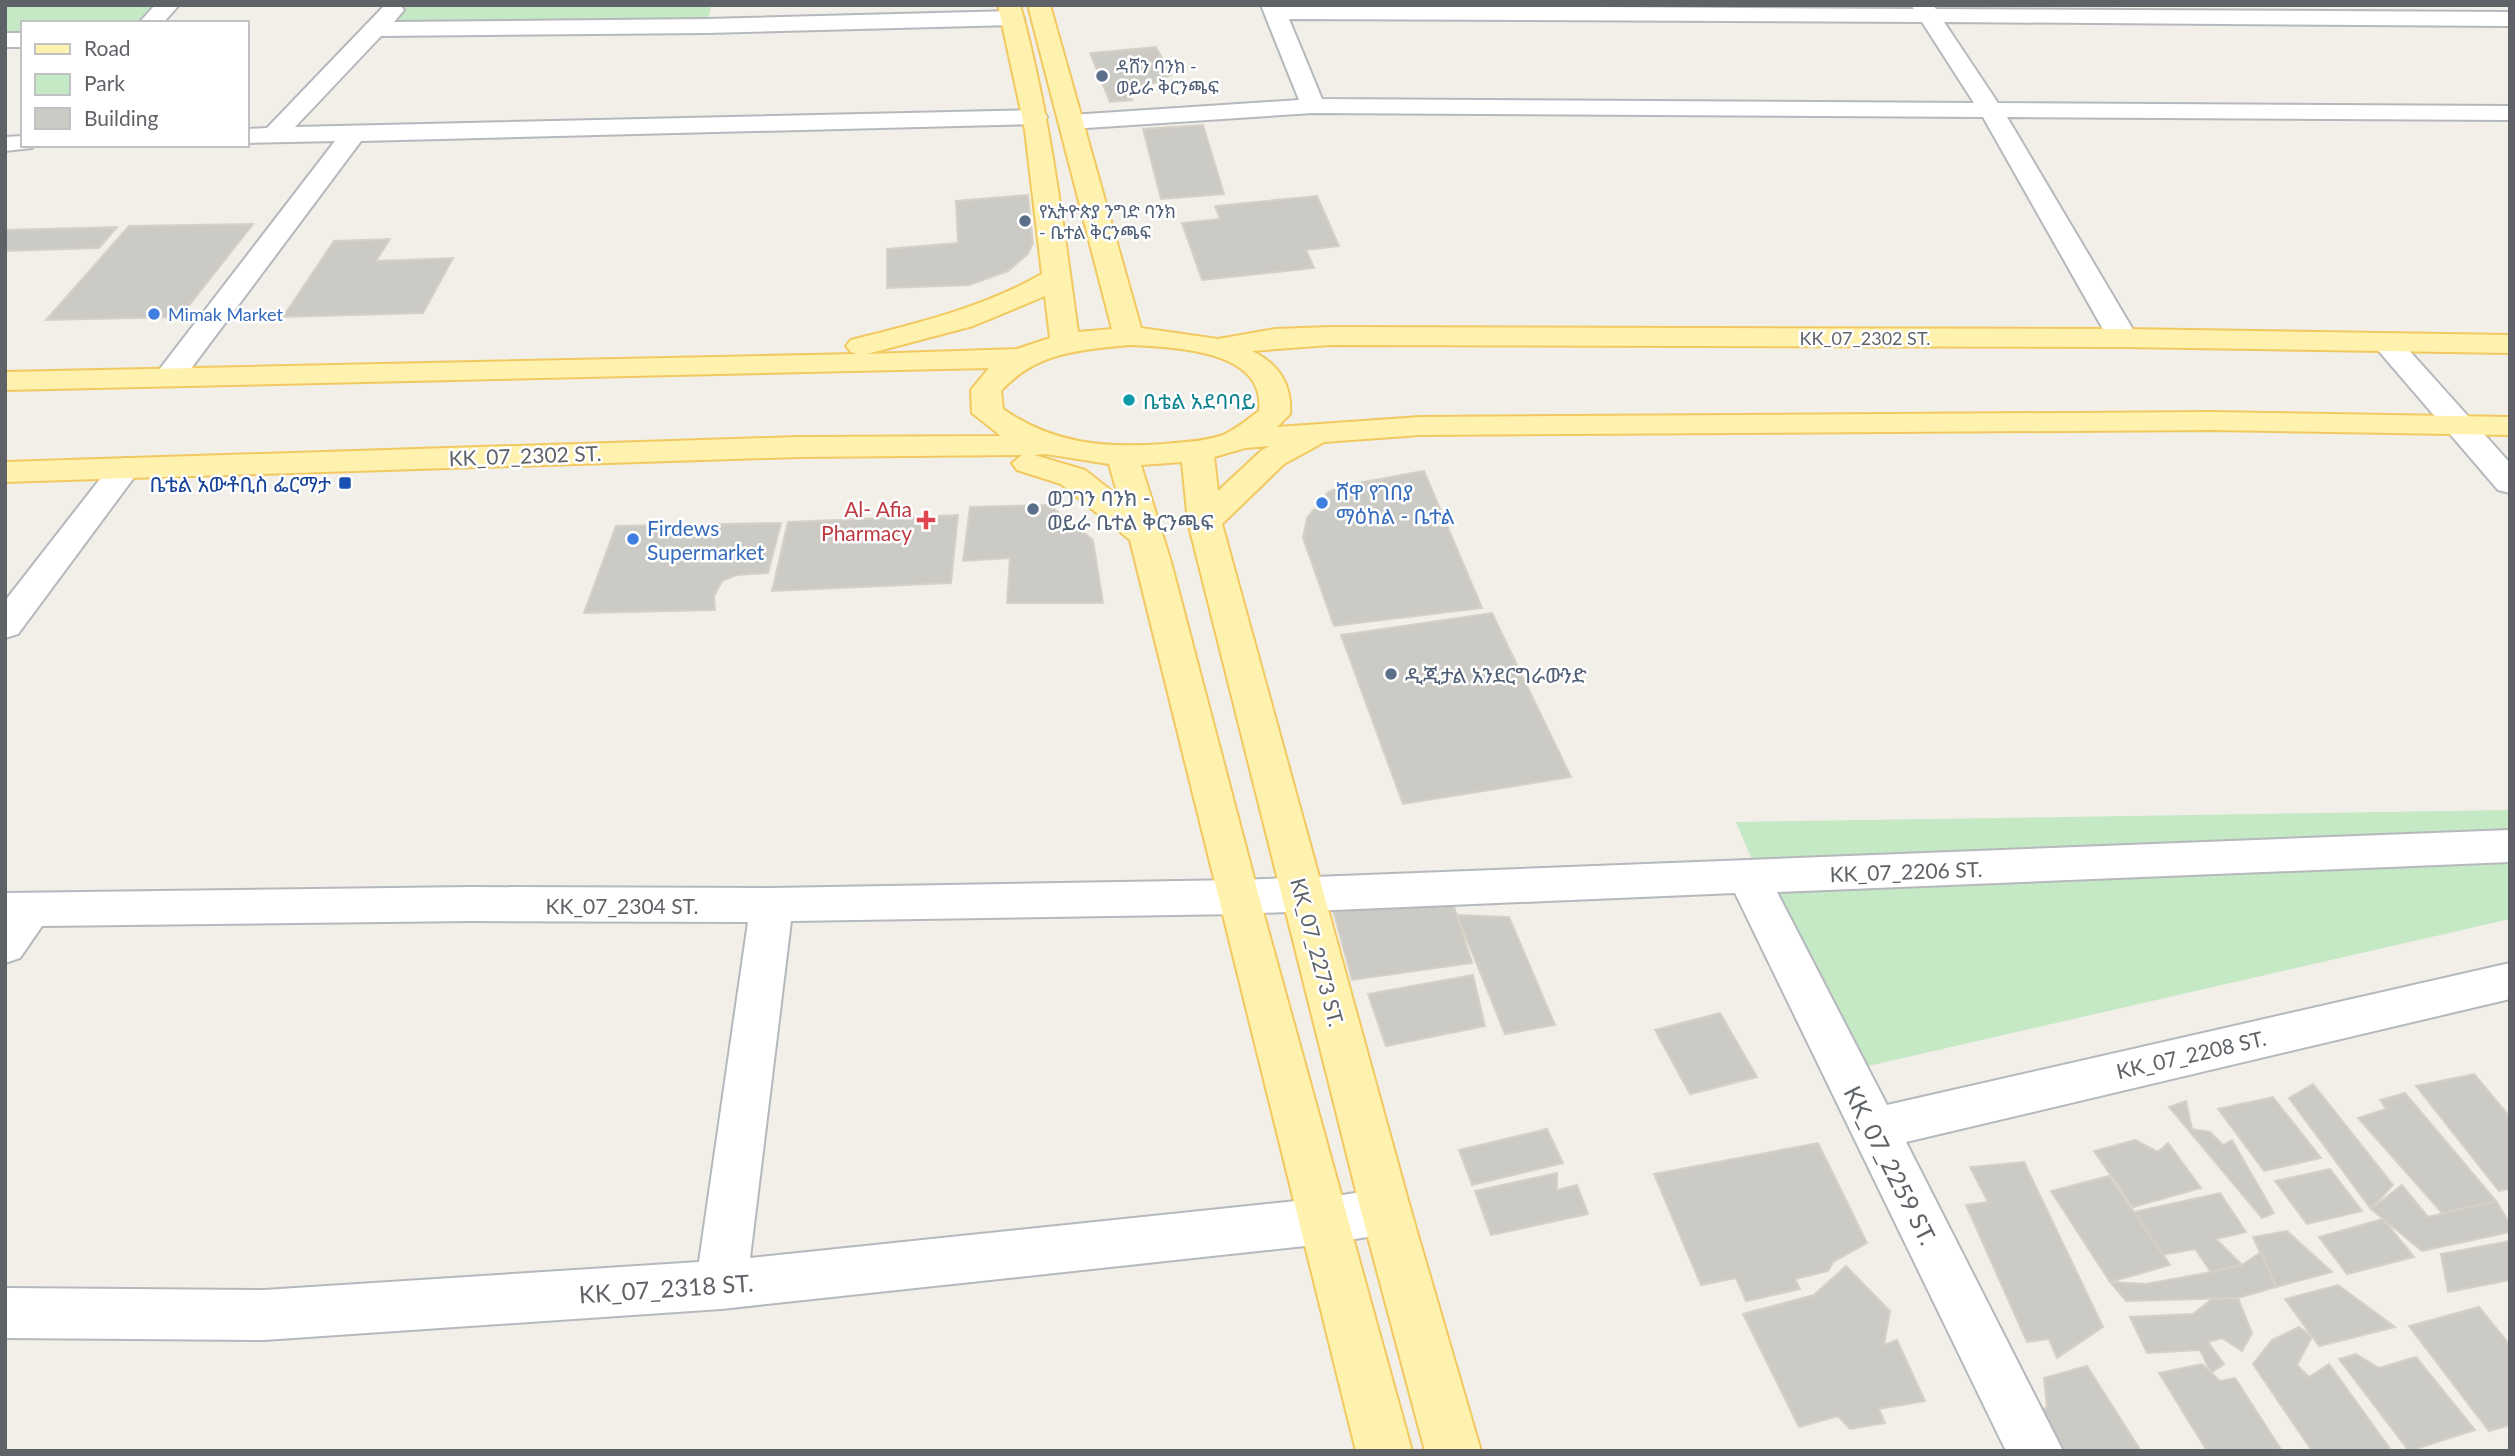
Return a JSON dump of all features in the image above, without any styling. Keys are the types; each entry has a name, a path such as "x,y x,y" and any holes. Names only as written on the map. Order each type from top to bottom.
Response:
{"main road":[{"path":"1039,5 1129,336"},
{"path":"1011,12 1035,117 1059,276 1065,342"},
{"path":"772,366 948,326 996,309 1059,276"},
{"path":"1117,288 1163,317 1190,325 1275,338"},
{"path":"5,381 772,366 1017,358 1065,342 1129,336 1175,339 1220,347 1255,365 1267,376 1276,394 1274,414 1240,439"},
{"name":"KK_07_2302 ST.","path":"1220,347 1275,338 2123,338 2510,344"},
{"path":"1017,358 1001,370 986,390 988,413 1004,427 1045,445 1086,454 1123,457 1197,450 1240,439 1420,426 2212,421 2510,426"},
{"path":"1205,522 1273,457 1330,432"},
{"name":"KK_07_2302 ST.","path":"5,472 717,449 1045,445"},
{"path":"909,447 986,454 1056,470 1073,477 1108,502 1146,535"},
{"name":"KK_07_2273 ST.","path":"1197,450 1205,522 1386,1211 1452,1451"},
{"path":"1123,457 1146,535 1384,1451"}],"street":[{"path":"152,21 168,5"},
{"path":"274,135 397,5"},
{"path":"1313,106 1274,9 2361,11 2510,19"},
{"path":"1925,10 1992,112 2123,338"},
{"path":"376,29 709,16 1011,12"},
{"path":"1071,122 1313,106 2510,113"},
{"path":"248,136 1035,117"},
{"path":"170,376 353,135"},
{"path":"2387,343 2510,483"},
{"path":"5,626 125,468"},
{"name":"KK_07_2206 ST.","path":"1238,897 1303,892 1749,878 2510,846"},
{"name":"KK_07_2259 ST.","path":"1749,878 2035,1451"},
{"name":"KK_07_2304 ST.","path":"18,910 772,905 1238,897"},
{"path":"721,1285 772,905"},
{"path":"5,946 18,910"},
{"name":"KK_07_2208 ST.","path":"1872,1129 2510,981"},
{"name":"KK_07_2318 ST.","path":"5,1313 264,1315 721,1285 1324,1221 1386,1211"}],"green space":[{"path":"5,5 168,5 152,21 21,21 21,40 5,40"},
{"path":"397,5 711,5 707,26 377,29"},
{"path":"2510,810 2510,919 1842,1072 1736,822"}],"building":[{"path":"1156,47 1171,75 1154,83 1127,86 1132,100 1110,102 1090,53"},
{"path":"1203,125 1224,194 1161,199 1143,129"},
{"path":"1028,195 1033,243 1028,254 1008,271 969,285 887,288 887,249 958,243 956,201"},
{"path":"1317,196 1339,246 1306,250 1314,268 1202,280 1182,223 1220,219 1215,206"},
{"path":"253,224 180,317 46,320 129,226"},
{"path":"117,227 99,248 5,251 5,230"},
{"path":"390,239 376,261 453,258 423,313 283,317 334,241"},
{"path":"1424,471 1482,608 1334,626 1303,538 1307,518 1328,492 1342,486"},
{"path":"1049,505 1093,540 1103,603 1007,603 1010,558 963,561 970,507"},
{"path":"958,515 951,583 772,591 788,522"},
{"path":"781,523 768,573 736,575 722,581 714,596 715,610 584,613 616,526"},
{"path":"1492,613 1571,777 1403,804 1341,635"},
{"path":"1450,894 1472,963 1352,980 1333,910"},
{"path":"1457,915 1509,917 1555,1025 1505,1034"},
{"path":"1473,975 1485,1026 1386,1046 1368,994"},
{"path":"1720,1013 1757,1077 1690,1094 1655,1030"},
{"path":"2474,1074 2510,1117 2510,1189 2499,1191 2416,1086"},
{"path":"2313,1084 2393,1185 2371,1209 2289,1098"},
{"path":"2405,1093 2496,1201 2442,1213 2358,1118 2386,1109 2380,1100"},
{"path":"2273,1097 2321,1158 2264,1171 2218,1109"},
{"path":"2186,1101 2192,1129 2210,1132 2223,1145 2232,1140 2274,1213 2262,1218 2169,1107"},
{"path":"1547,1129 1563,1163 1472,1185 1459,1150"},
{"path":"2135,1140 2158,1152 2168,1143 2201,1188 2133,1207 2094,1151"},
{"path":"1818,1143 1867,1243 1833,1262 1828,1271 1795,1279 1800,1289 1746,1301 1736,1278 1701,1285 1654,1174"},
{"path":"2024,1162 2103,1327 2057,1358 2049,1339 2027,1342 1966,1205 1988,1202 1970,1167"},
{"path":"2330,1169 2362,1211 2307,1224 2275,1181"},
{"path":"1557,1173 1557,1190 1577,1185 1588,1214 1491,1235 1475,1191"},
{"path":"2109,1176 2170,1265 2110,1282 2051,1191"},
{"path":"2402,1185 2428,1217 2496,1201 2510,1224 2510,1232 2422,1251 2371,1209"},
{"path":"2220,1193 2246,1232 2216,1239 2242,1265 2211,1272 2195,1249 2163,1255 2134,1212"},
{"path":"2383,1219 2414,1257 2347,1274 2319,1237"},
{"path":"2287,1231 2332,1272 2276,1287 2253,1237"},
{"path":"2510,1241 2510,1280 2448,1292 2441,1254"},
{"path":"2261,1252 2276,1287 2238,1298 2126,1301 2110,1282 2146,1284 2211,1272 2242,1265"},
{"path":"1846,1266 1890,1311 1884,1345 1897,1340 1925,1401 1879,1409 1885,1423 1850,1429 1838,1416 1799,1427 1743,1314 1814,1295"},
{"path":"2338,1285 2395,1327 2319,1346 2285,1299"},
{"path":"2238,1298 2252,1333 2242,1351 2222,1338 2208,1342 2224,1364 2211,1373 2200,1350 2147,1353 2130,1317 2193,1314 2212,1299"},
{"path":"2479,1307 2510,1345 2510,1425 2489,1431 2409,1326"},
{"path":"2299,1327 2312,1337 2297,1365 2309,1377 2329,1364 2391,1450 2312,1451 2253,1364 2272,1340"},
{"path":"2356,1354 2379,1368 2416,1357 2475,1430 2409,1451 2339,1359"},
{"path":"2202,1364 2220,1381 2235,1378 2282,1451 2207,1451 2159,1373"},
{"path":"2087,1366 2141,1451 2056,1451 2033,1412 2047,1408 2044,1378"}],"place":[{"name":"ዳሸን ባንክ - ወይራ ቅርንጫፍ","path":"1102,76"},
{"name":"የኢትዮጵያ ንግድ ባንክ - ቤተል ቅርንጫፍ","path":"1025,221"},
{"name":"Mimak Market","path":"154,314"},
{"name":"ቤቴል አደባባይ","path":"1129,400"},
{"name":"ቤቴል አውቶቢስ ፌርማታ","path":"345,483"},
{"name":"ሸዋ የገበያ ማዕከል - ቤተል","path":"1322,503"},
{"name":"ወጋገን ባንክ - ወይራ ቤተል ቅርንጫፍ","path":"1033,509"},
{"name":"Al- Afia Pharmacy","path":"926,520"},
{"name":"Firdews Supermarket","path":"633,539"},
{"name":"ዲጂታል አንደርግራውንድ","path":"1391,674"}]}
